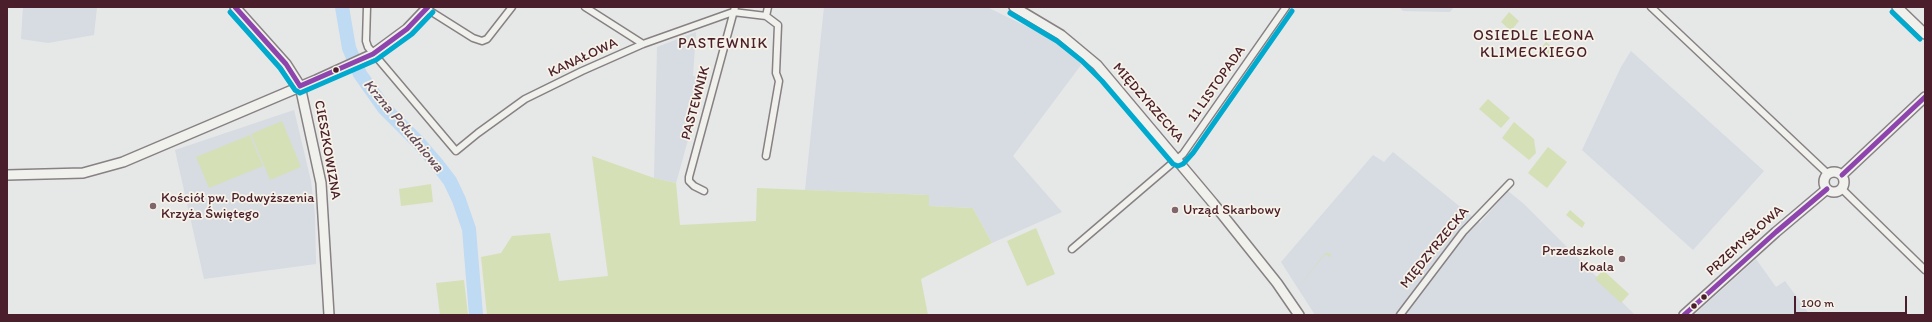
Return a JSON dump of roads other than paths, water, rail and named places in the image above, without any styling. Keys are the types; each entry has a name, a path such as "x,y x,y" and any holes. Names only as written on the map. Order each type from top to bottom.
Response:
{"main road":[{"path":"235,7 286,64 300,86"},
{"name":"MIĘDZYRZECKA","path":"1014,7 1061,35 1087,56 1107,76 1178,159 1277,283 1299,315"},
{"path":"1896,7 1925,34"},
{"path":"7,175 70,174 89,172 111,166 373,54 403,32 427,8"},
{"name":"CIESZKOWIZNA","path":"300,86 321,183 329,315"},
{"path":"1842,175 1925,97"},
{"path":"1837,172 1842,175 1845,184 1842,189 1833,192 1827,189 1824,180 1828,174 1837,172"},
{"name":"PRZEMYSŁOWA","path":"1684,315 1776,232 1827,189"}],"street":[{"path":"367,7 366,41 373,54"},
{"path":"427,8 473,38 482,41 487,39 512,7"},
{"path":"585,7 643,44"},
{"path":"766,16 768,7"},
{"name":"11 LISTOPADA","path":"1072,249 1178,159 1187,149 1286,7"},
{"path":"1651,7 1828,174"},
{"path":"734,9 766,16 778,25 776,73 779,80 766,156"},
{"name":"KANAŁOWA","path":"373,54 456,151 490,123 525,99 582,71 643,44 734,9"},
{"name":"PASTEWNIK","path":"704,191 694,186 689,181 688,177 734,9"},
{"name":"MIĘDZYRZECKA","path":"1400,315 1463,232 1510,183"},
{"path":"1842,189 1925,270"}],"waterway":[{"name":"Krzna Południowa","path":"342,7 349,48 360,74 384,108 418,142 437,164 450,181 459,200 469,229 476,315"}],"place":[{"name":"Kościół pw. Podwyższenia Krzyża Świętego","path":"153,206"},
{"name":"Urząd Skarbowy","path":"1175,210"},
{"name":"Przedszkole Koala","path":"1622,259"}],"district":[{"name":"PASTEWNIK","path":"723,44"},
{"name":"OSIEDLE LEONA KLIMECKIEGO","path":"1534,44"}]}
